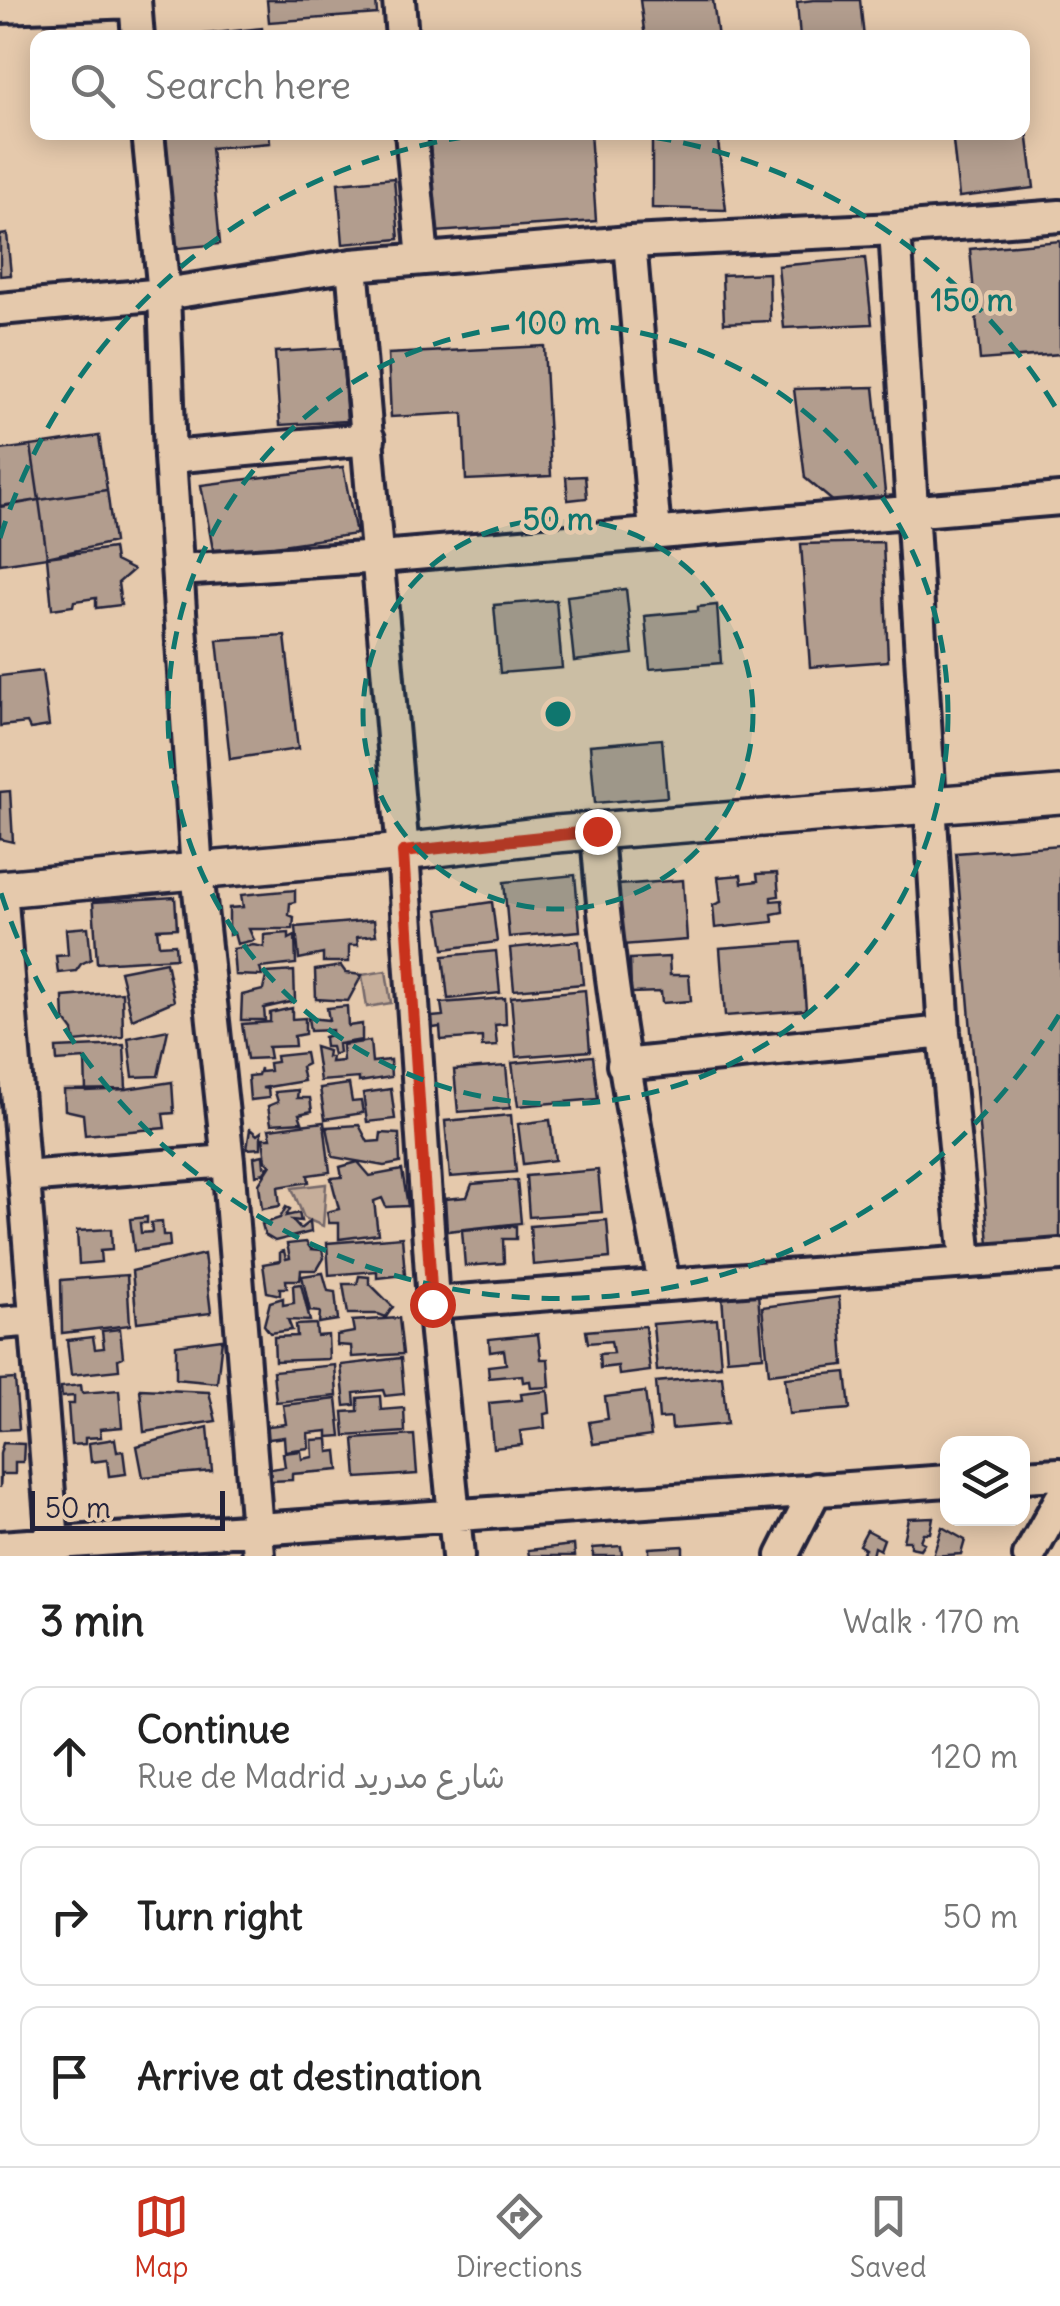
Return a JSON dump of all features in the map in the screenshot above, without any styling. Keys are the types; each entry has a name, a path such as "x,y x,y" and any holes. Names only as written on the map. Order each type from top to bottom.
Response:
{"street":[{"path":"399,0 401,30"},
{"path":"0,7 135,1 137,30"},
{"path":"149,140 164,294 170,457 197,872 228,1161 258,1542"},
{"path":"412,140 424,259"},
{"path":"0,310 164,294 352,265 630,242 895,229 1060,216"},
{"path":"895,229 944,1032 966,1261"},
{"path":"630,242 655,533"},
{"path":"352,265 403,852 432,1304 458,1556"},
{"path":"170,457 368,439"},
{"path":"179,570 380,557 1060,499"},
{"path":"53,1550 24,1177 8,1091 1,889 597,831 1060,794"},
{"path":"597,831 602,917 623,1065 664,1284"},
{"path":"623,1065 944,1032"},
{"path":"24,1177 228,1161"},
{"path":"432,1304 1060,1255"},
{"path":"0,1322 35,1320"},
{"path":"1030,1476 1060,1474"},
{"path":"0,1547 53,1550 258,1542 455,1514 940,1481"},
{"path":"782,1556 816,1489"},
{"path":"1029,1556 1060,1500"}],"shaded area":[{"path":"386,971 391,1003 367,1007 362,975"},
{"path":"326,1184 323,1226 304,1218 292,1188"}],"building":[{"path":"267,0 376,0 377,14 269,22"},
{"path":"640,0 713,0 717,30 644,30"},
{"path":"860,0 863,30 799,30 797,2"},
{"path":"161,140 270,140 270,143 211,148 220,244 170,249"},
{"path":"429,140 591,140 596,221 435,232"},
{"path":"652,140 718,140 726,210 652,208"},
{"path":"953,140 1028,140 1034,188 959,197"},
{"path":"394,178 399,239 343,244 338,183"},
{"path":"7,234 11,275 0,276 0,235"},
{"path":"1060,241 1060,354 980,360 970,249"},
{"path":"865,258 872,324 784,328 778,266"},
{"path":"769,273 770,321 724,323 722,275"},
{"path":"544,346 551,476 466,480 463,413 391,417 388,354"},
{"path":"342,348 347,421 280,425 275,352"},
{"path":"874,387 886,502 835,503 805,478 794,389"},
{"path":"99,436 107,490 39,500 31,446"},
{"path":"31,446 39,500 0,507 0,450"},
{"path":"343,467 356,534 214,555 201,485"},
{"path":"585,476 587,498 568,500 566,477"},
{"path":"107,490 114,542 47,557 39,500"},
{"path":"39,500 47,557 0,564 0,506"},
{"path":"883,542 888,661 810,667 801,544"},
{"path":"113,548 115,561 133,570 118,583 121,605 96,608 96,598 52,609 47,557"},
{"path":"626,589 633,654 574,661 567,596"},
{"path":"556,600 562,668 500,673 494,605"},
{"path":"717,605 721,663 650,669 645,616 698,611 698,607"},
{"path":"285,636 298,749 230,759 217,640"},
{"path":"42,671 49,726 0,726 0,676"},
{"path":"662,739 667,797 595,803 590,745"},
{"path":"10,791 13,842 0,839 0,792"},
{"path":"1060,845 1060,1238 989,1244 956,853"},
{"path":"777,873 779,896 771,897 771,901 782,900 783,912 772,914 773,922 715,928 713,905 721,902 718,877 741,875 742,883 758,881 757,874"},
{"path":"575,875 580,931 509,937 504,882"},
{"path":"683,880 687,940 622,945 618,885"},
{"path":"295,890 289,915 294,917 293,929 249,929 254,940 237,944 234,933 229,935 229,908 243,907 241,895"},
{"path":"175,897 177,928 157,929 159,945 175,944 176,958 97,963 93,902"},
{"path":"492,902 497,942 444,949 438,910"},
{"path":"374,920 376,935 357,937 358,945 349,945 349,962 323,962 323,954 299,959 296,927"},
{"path":"88,927 91,959 76,971 58,973 56,956 68,955 66,929"},
{"path":"289,933 289,939 295,936 296,964 260,968 262,976 235,975 233,949 264,947 264,935"},
{"path":"579,941 583,984 514,990 510,948"},
{"path":"801,942 806,1010 725,1016 720,948"},
{"path":"496,951 500,993 448,999 443,956"},
{"path":"669,957 670,975 689,975 691,1001 662,1003 661,992 631,993 630,959"},
{"path":"166,962 174,1001 132,1019 120,971"},
{"path":"341,966 346,973 362,975 348,1001 316,999 315,970"},
{"path":"294,971 295,1001 264,1008 265,1020 241,1020 242,995 263,990 267,973"},
{"path":"585,990 590,1051 516,1057 511,997"},
{"path":"122,992 123,1037 75,1042 64,1019 63,997"},
{"path":"505,998 506,1024 495,1025 497,1046 482,1047 482,1037 441,1040 440,1027 433,1028 432,1017 443,1016 441,1003"},
{"path":"347,1006 348,1026 362,1024 362,1040 338,1044 339,1053 333,1055 331,1047 325,1047 324,1037 332,1035 332,1030 310,1031 308,1018 329,1020 327,1008"},
{"path":"292,1008 292,1019 305,1018 305,1034 294,1036 295,1046 268,1047 270,1058 247,1059 242,1024 270,1022 270,1013"},
{"path":"168,1030 158,1076 133,1077 128,1038"},
{"path":"370,1041 372,1062 390,1060 391,1077 359,1082 359,1078 320,1081 315,1047 328,1051 331,1062 343,1061 342,1045"},
{"path":"124,1045 126,1089 86,1091 85,1059 57,1061 56,1048"},
{"path":"305,1053 307,1064 301,1067 304,1081 262,1088 268,1089 269,1098 250,1100 248,1076 258,1075 260,1068 260,1072 270,1071 269,1063 277,1062 276,1056"},
{"path":"593,1056 598,1099 518,1106 512,1063"},
{"path":"506,1066 510,1108 458,1112 454,1070"},
{"path":"172,1082 174,1113 163,1114 165,1128 85,1135 83,1114 65,1110 64,1090 126,1089"},
{"path":"349,1084 352,1102 361,1101 363,1113 325,1119 320,1088"},
{"path":"391,1089 395,1119 367,1122 363,1093"},
{"path":"298,1090 297,1098 310,1098 312,1111 299,1114 302,1122 271,1124 268,1106 278,1102 275,1092"},
{"path":"511,1115 516,1172 450,1177 445,1121"},
{"path":"550,1120 555,1160 523,1164 518,1124"},
{"path":"324,1122 330,1172 308,1175 309,1182 278,1187 280,1206 262,1209 259,1184 271,1165 266,1161 263,1138 271,1138 269,1129"},
{"path":"359,1125 368,1142 380,1141 381,1133 399,1134 400,1163 384,1166 333,1157 327,1127"},
{"path":"250,1129 257,1135 261,1132 261,1148 247,1149"},
{"path":"263,1155 264,1166 268,1167 256,1175 254,1157"},
{"path":"358,1162 370,1176 402,1170 408,1206 386,1207 382,1198 374,1201 378,1234 339,1239 339,1223 329,1223 327,1212 339,1209 331,1178 342,1177 340,1167"},
{"path":"598,1170 602,1212 529,1217 526,1176"},
{"path":"517,1180 521,1223 447,1231 445,1199 467,1197 472,1184"},
{"path":"286,1207 290,1209 286,1216 299,1213 301,1221 292,1220 300,1229 310,1221 311,1232 275,1241 265,1235 262,1224 280,1218"},
{"path":"147,1217 147,1223 140,1223 141,1233 152,1232 151,1223 162,1222 163,1235 169,1235 170,1246 134,1251 130,1219"},
{"path":"607,1220 610,1258 533,1265 530,1226"},
{"path":"516,1226 516,1239 503,1239 504,1263 465,1266 462,1230"},
{"path":"111,1229 112,1250 100,1251 101,1262 79,1264 77,1231"},
{"path":"402,1237 405,1275 377,1278 377,1271 329,1275 327,1243"},
{"path":"306,1242 311,1249 322,1250 324,1258 317,1270 301,1270 300,1280 286,1280 287,1288 280,1288 280,1295 267,1292 263,1264 280,1261 280,1252 284,1251 286,1259 290,1258 287,1244"},
{"path":"204,1254 211,1313 137,1322 132,1271"},
{"path":"323,1273 328,1291 335,1292 338,1320 319,1323 320,1312 310,1311 302,1276"},
{"path":"127,1275 130,1325 62,1333 61,1280"},
{"path":"359,1276 369,1277 369,1283 393,1307 386,1317 348,1314 343,1284 357,1284"},
{"path":"301,1284 310,1321 288,1320 292,1330 270,1333 264,1325 270,1302 283,1298 283,1305 294,1303 293,1285"},
{"path":"758,1293 763,1356 727,1359 722,1296"},
{"path":"839,1297 844,1365 769,1374 762,1307"},
{"path":"399,1318 403,1354 352,1357 351,1346 337,1345 337,1335 354,1332 352,1321"},
{"path":"717,1319 721,1366 657,1371 653,1324"},
{"path":"316,1324 317,1336 328,1335 329,1359 275,1361 274,1337 297,1336 296,1325"},
{"path":"645,1326 650,1371 619,1375 618,1366 600,1368 599,1354 613,1353 611,1341 588,1343 586,1331"},
{"path":"120,1329 123,1357 118,1359 119,1370 71,1375 67,1340 93,1337 95,1349 104,1348 102,1331"},
{"path":"538,1334 541,1359 548,1359 550,1387 531,1388 530,1381 523,1382 522,1375 489,1378 488,1366 506,1364 504,1350 490,1352 489,1339"},
{"path":"222,1339 217,1383 176,1379 176,1345"},
{"path":"401,1358 404,1394 385,1396 383,1390 354,1393 355,1405 345,1406 341,1365"},
{"path":"335,1365 337,1396 276,1402 273,1371"},
{"path":"846,1372 850,1409 789,1414 785,1378"},
{"path":"722,1376 727,1424 672,1429 671,1418 659,1419 656,1382"},
{"path":"15,1379 19,1429 0,1430 0,1380"},
{"path":"81,1385 82,1393 119,1390 122,1427 100,1429 101,1437 85,1438 85,1444 71,1445 68,1404 74,1404 74,1396 62,1397 61,1387"},
{"path":"140,1389 209,1392 216,1421 144,1432"},
{"path":"548,1391 550,1413 544,1414 545,1428 520,1431 522,1445 493,1448 489,1403 522,1400 521,1394"},
{"path":"645,1392 651,1436 593,1444 589,1422 608,1419 605,1397"},
{"path":"380,1396 381,1410 404,1408 405,1432 345,1436 343,1412 358,1411 358,1398"},
{"path":"337,1399 341,1436 328,1437 328,1431 308,1433 309,1448 285,1451 284,1437 262,1440 260,1427 286,1424 283,1405"},
{"path":"208,1427 212,1471 143,1477 137,1446"},
{"path":"414,1435 417,1474 357,1478 354,1439"},
{"path":"115,1439 117,1452 123,1451 126,1474 109,1476 107,1460 91,1462 89,1443"},
{"path":"328,1439 329,1452 337,1451 339,1470 292,1474 292,1480 271,1481 270,1469 285,1467 283,1453 301,1451 302,1459 313,1457 312,1440"},
{"path":"3,1443 24,1444 23,1462 15,1462 15,1474 1,1474 0,1488 0,1454"},
{"path":"933,1517 930,1533 923,1533 920,1549 903,1541 908,1518"},
{"path":"942,1527 965,1540 961,1554 933,1556"},
{"path":"867,1530 884,1539 880,1550 874,1547 872,1556 859,1556 865,1549 859,1545"},
{"path":"574,1545 575,1556 529,1556 528,1550"},
{"path":"621,1546 622,1556 593,1556 593,1548"},
{"path":"683,1546 683,1556 649,1556 649,1548"}],"route":[{"path":"432,1304 403,852 597,831"}]}
